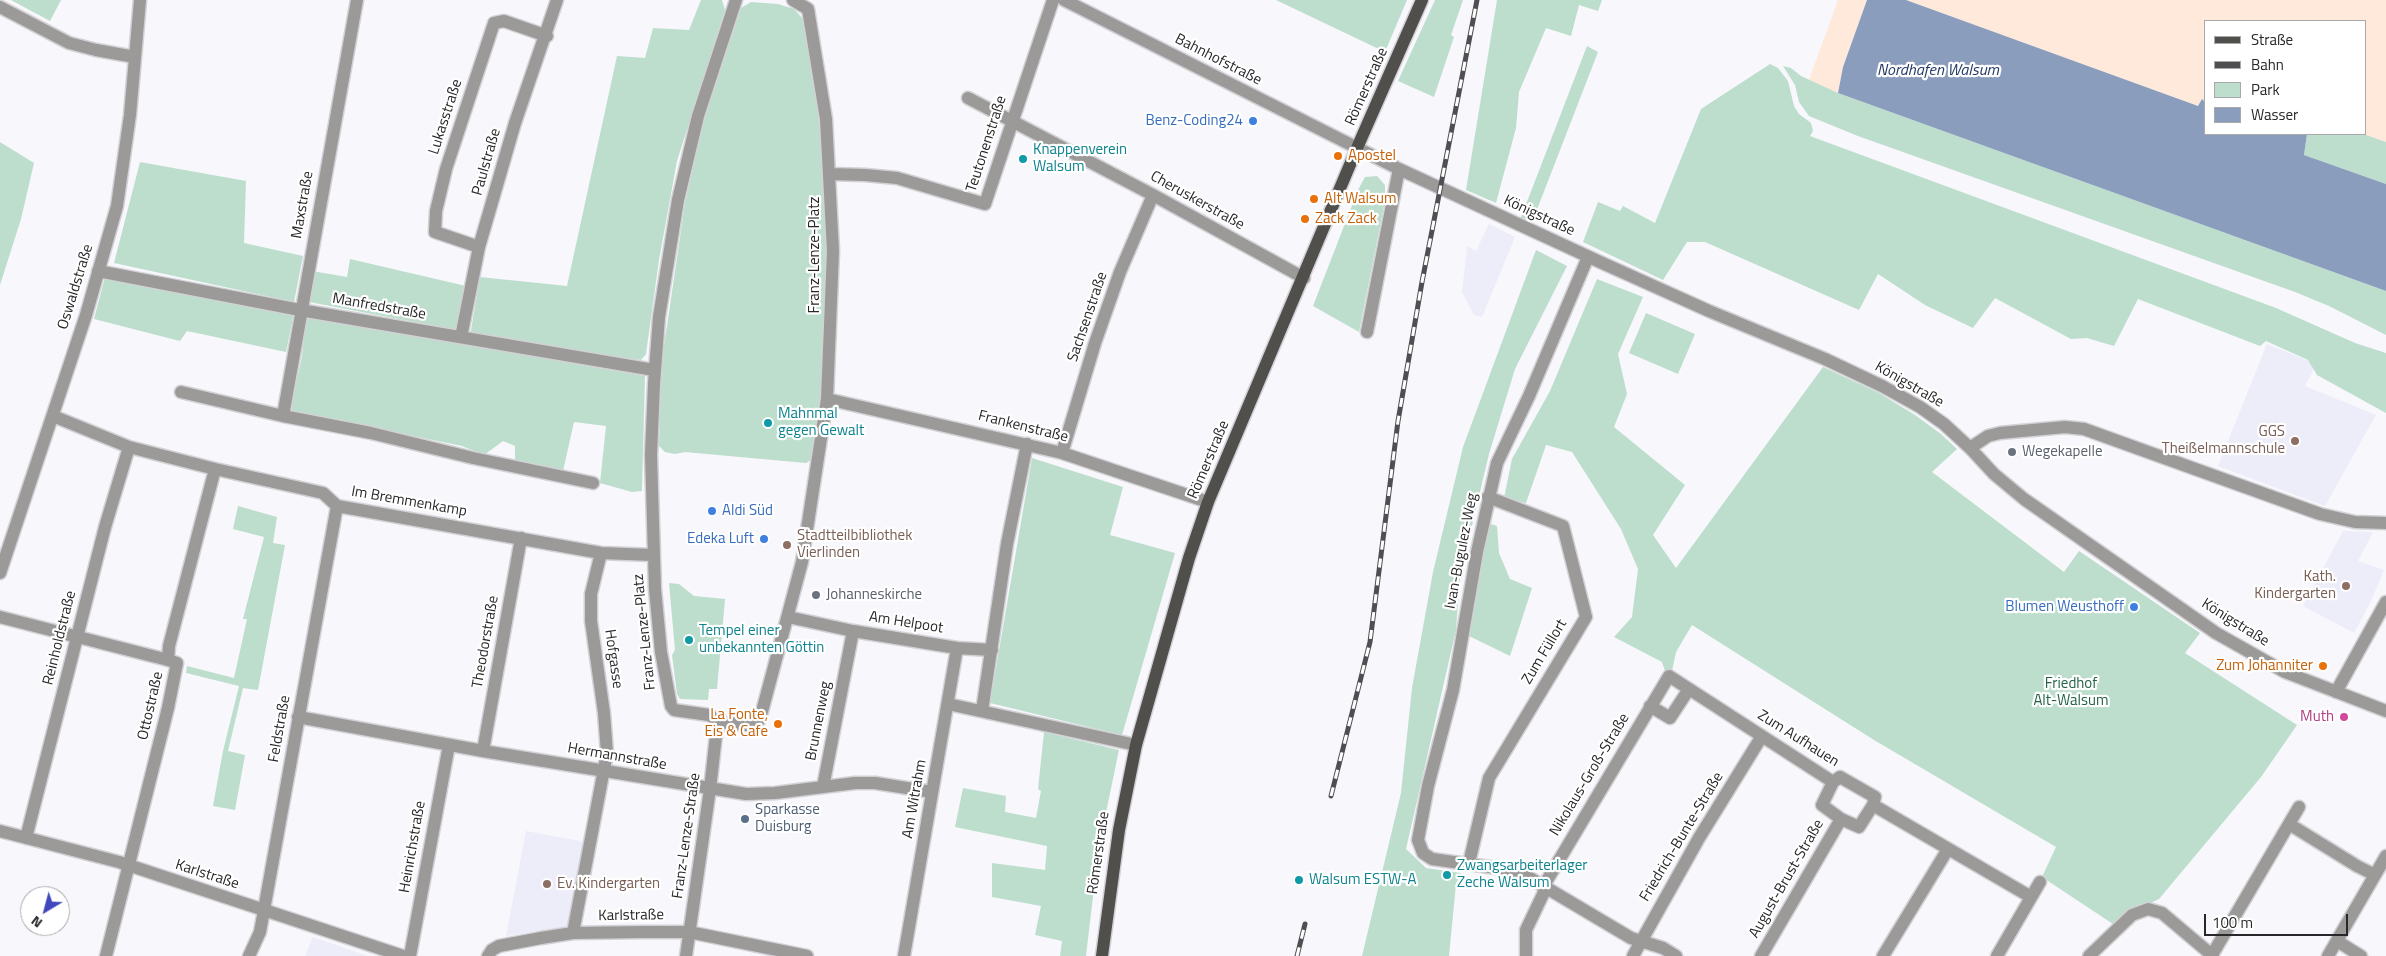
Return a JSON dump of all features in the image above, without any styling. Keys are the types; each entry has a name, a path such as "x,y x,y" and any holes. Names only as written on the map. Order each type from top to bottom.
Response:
{"main road":[{"name":"Römerstraße","path":"1102,956 1119,830 1136,745 1186,568 1208,502 1304,278 1357,148 1422,0"}],"street":[{"name":"Oswaldstraße","path":"0,573 53,416 117,206 124,168 140,0"},
{"name":"Maxstraße","path":"283,416 300,310 357,0"},
{"name":"Paulstraße","path":"461,338 479,247 515,123 557,0"},
{"name":"Franz-Lenze-Platz","path":"736,0 698,116 679,194 659,317 654,370 651,455 654,555 661,652 671,706 674,710 709,715 720,722 746,725 758,722 802,562 826,399 832,301 830,174 826,119 808,9 805,5 793,0"},
{"name":"Teutonenstraße","path":"830,174 865,174 897,178 985,204 1053,0"},
{"name":"Bahnhofstraße","path":"1064,0 1357,148"},
{"path":"0,7 69,43 135,57"},
{"name":"Lukasstraße","path":"479,247 434,232 436,211 446,168 494,23 504,21 546,36"},
{"name":"Cheruskerstraße","path":"968,98 1153,194 1304,278"},
{"name":"Königstraße","path":"1357,148 1588,257 1709,311 1825,359 1882,386 1920,407 1970,448 1994,474 2024,499 2216,633 2285,672 2386,711"},
{"path":"1367,332 1399,169"},
{"name":"Sachsenstraße","path":"1062,453 1094,343 1120,272 1153,194"},
{"name":"Ivan-Bugulez-Weg","path":"1469,863 1432,859 1423,853 1418,840 1419,825 1452,690 1488,497 1497,464 1529,396 1588,257"},
{"name":"Manfredstraße","path":"98,271 300,310 654,370"},
{"path":"181,392 283,416 371,433 440,451 593,483"},
{"name":"Frankenstraße","path":"826,399 1062,453 1208,502"},
{"name":"Im Bremmenkamp","path":"53,416 130,447 215,469 323,493 337,506 601,553 654,555"},
{"path":"1970,448 1988,436 2000,433 2065,427 2084,429 2320,514 2349,521 2386,523"},
{"path":"982,711 1007,544 1027,444"},
{"name":"Reinholdstraße","path":"26,838 105,527 130,447"},
{"name":"Ottostraße","path":"106,956 168,708 177,663 168,660 205,501 215,469"},
{"name":"Zum Füllort","path":"1469,863 1489,778 1586,617 1563,526 1488,497"},
{"name":"Feldstraße","path":"249,956 260,932 337,506"},
{"name":"Theodorstraße","path":"483,751 521,538"},
{"name":"Hofgasse","path":"573,933 606,753 604,721 591,621 591,594 601,553"},
{"path":"2336,692 2386,602"},
{"name":"Am Helpoot","path":"788,616 854,631 957,648 992,650"},
{"path":"0,617 168,660"},
{"name":"Brunnenweg","path":"823,787 854,631"},
{"name":"Am Witrahm","path":"904,956 957,648"},
{"name":"Zum Aufhauen","path":"1669,676 1834,782 1840,777 1858,787 1875,797 1873,805 2031,897"},
{"name":"Nikolaus-Groß-Straße","path":"1526,956 1526,930 1545,888 1669,676"},
{"name":"Nikolaus-Groß-Straße","path":"1650,706 1670,718 1689,689"},
{"path":"948,704 1136,745"},
{"name":"Hermannstraße","path":"298,717 483,751 746,794 875,783 932,792"},
{"name":"Franz-Lenze-Straße","path":"686,956 716,735 720,722"},
{"name":"Friedrich-Bunte-Straße","path":"1633,956 1699,838 1762,736"},
{"name":"Heinrichstraße","path":"410,956 449,745"},
{"name":"August-Brust-Straße","path":"1834,782 1822,805 1841,819 1853,826 1859,827 1873,805"},
{"path":"2089,956 2132,915 2148,909 2162,913 2213,955 2299,807"},
{"name":"August-Brust-Straße","path":"1761,956 1841,819"},
{"path":"2290,824 2375,875"},
{"name":"Karlstraße","path":"0,831 119,862 403,956"},
{"path":"1883,956 1948,849"},
{"path":"2328,956 2386,856"},
{"path":"1469,863 1518,872 1640,942 1663,948 1676,956"},
{"path":"1997,956 2040,882"},
{"name":"Karlstraße","path":"488,956 492,950 499,946 573,933 689,932 807,956"},
{"path":"2337,941 2361,956"}],"shaded area":[{"path":"1838,0 1867,0 1843,67 1838,93 1809,80"},
{"path":"1906,0 2386,0 2386,184 2309,135 2366,135 2366,20 2204,20 2204,101 2202,99 2198,106"},
{"path":"1489,224 1515,237 1482,317 1474,315 1462,292 1467,246 1476,251"},
{"name":"GGS Theißelmannschule","path":"2267,344 2316,364 2305,386 2376,415 2325,506 2218,466"},
{"name":"Kath. Kindergarten","path":"2343,531 2373,532 2358,561 2384,570 2371,601 2354,633 2303,606"},
{"name":"Ev. Kindergarten","path":"526,831 586,842 571,926 506,936"},
{"path":"313,937 368,956 305,956"}],"green space":[{"path":"11,0 61,0 50,21"},
{"path":"701,0 722,0 725,10 677,161 659,260 646,354 641,360 470,336 480,277 567,286 617,56 645,58 653,28 689,30"},
{"path":"1276,0 1407,0 1385,52"},
{"path":"1435,0 1463,0 1451,35 1454,37 1434,97 1398,81"},
{"path":"1497,0 1602,0 1598,11 1579,5 1571,36 1546,28 1519,92 1516,128 1496,203 1466,190"},
{"path":"751,2 778,4 794,9 804,20 828,174 830,265 825,336 815,458 806,463 685,452 675,454 665,452 659,446 661,367 685,203 705,116 741,8"},
{"path":"1587,46 1598,52 1531,225 1520,220"},
{"path":"1770,64 1778,68 1788,81 1794,106 1799,114 1811,123 1813,131 1810,136 2276,308 2355,343 2386,353 2386,413 2317,375 2308,360 2266,341 2260,346 2138,299 2114,346 2087,338 2071,339 1995,298 1973,328 1925,305 1878,274 1859,310 1705,242 1687,242 1663,280 1583,242 1598,202 1620,211 1623,206 1655,223 1701,109"},
{"path":"1783,66 1791,68 1801,76 1838,93 2386,291 2386,335 2329,306 2295,292 1858,136 1809,116 1799,102 1795,85"},
{"path":"2307,135 2366,135 2386,142 2386,184 2304,155"},
{"path":"0,142 34,163 21,219 0,285"},
{"path":"140,162 246,181 244,243 303,256 294,302 114,263"},
{"path":"1377,176 1385,185 1385,201 1359,332 1313,306 1358,190 1365,177"},
{"path":"1536,250 1567,266 1515,369 1489,454 1460,576 1456,630 1406,849 1426,868 1461,873 1456,884 1449,956 1362,956 1401,793 1412,688 1433,572 1463,447"},
{"path":"350,259 466,286 457,330 309,302 312,271 347,277"},
{"path":"105,277 294,313 286,352 187,331 180,341 94,319"},
{"name":"Friedhof Alt-Walsum","path":"1597,279 1643,297 1618,354 1627,394 1614,427 1685,485 1653,535 1676,568 1823,367 1879,393 1915,415 1941,434 1957,449 1932,472 2064,572 2079,551 2200,633 2185,653 2297,725 2261,777 2159,899 2127,914 2113,924 2042,877 2056,847 1874,740 1692,625 1676,652 1671,676 1666,674 1662,662 1614,637 1632,617 1638,569 1621,529 1572,452 1546,445 1526,503 1504,498 1512,459 1550,391"},
{"path":"1646,313 1695,334 1678,374 1629,353"},
{"path":"305,317 645,376 642,491 632,492 600,483 606,426 574,422 563,471 515,462 515,446 503,441 484,455 462,446 290,411 302,356"},
{"path":"1032,458 1123,487 1110,535 1175,553 1122,735 990,703"},
{"path":"238,506 277,517 273,543 285,545 258,690 243,688 228,751 245,755 235,810 213,806 223,751 239,686 186,673 187,666 234,678 247,619 243,619 264,537 233,529"},
{"path":"1488,523 1497,526 1499,553 1510,579 1532,588 1510,656 1469,636"},
{"path":"669,583 679,584 694,596 725,599 717,689 709,689 708,700 680,699 677,694 672,655 675,650"},
{"path":"1044,732 1119,750 1099,846 1086,956 1060,956 1062,941 1035,935 1041,906 992,897 992,863 1045,870 1047,846 955,827 963,788 1006,796 1005,812 1036,818 1041,791 1038,789"}],"water":[{"name":"Nordhafen Walsum","path":"1867,0 1906,0 2198,106 2202,99 2204,101 2204,135 2307,135 2304,155 2386,184 2386,291 1838,93 1843,67"}],"railway":[{"path":"1331,796 1370,642 1398,421 1422,282 1477,0"},
{"path":"1297,956 1305,924"}],"place":[{"name":"Benz-Coding24","path":"1253,121"},
{"name":"Apostel","path":"1338,156"},
{"name":"Knappenverein Walsum","path":"1023,159"},
{"name":"Alt Walsum","path":"1314,199"},
{"name":"Zack Zack","path":"1305,219"},
{"name":"Mahnmal gegen Gewalt","path":"768,423"},
{"name":"GGS Theißelmannschule","path":"2295,441"},
{"name":"Wegekapelle","path":"2012,452"},
{"name":"Aldi Süd","path":"712,511"},
{"name":"Edeka Luft","path":"764,539"},
{"name":"Stadtteilbibliothek Vierlinden","path":"787,545"},
{"name":"Kath. Kindergarten","path":"2346,586"},
{"name":"Johanneskirche","path":"816,595"},
{"name":"Blumen Weusthoff","path":"2134,607"},
{"name":"Tempel einer unbekannten Göttin","path":"689,640"},
{"name":"Zum Johanniter","path":"2323,666"},
{"name":"Muth","path":"2344,717"},
{"name":"La Fonte, Eis & Cafe","path":"778,724"},
{"name":"Sparkasse Duisburg","path":"745,819"},
{"name":"Zwangsarbeiterlager Zeche Walsum","path":"1447,875"},
{"name":"Walsum ESTW-A","path":"1299,880"},
{"name":"Ev. Kindergarten","path":"547,884"}]}
